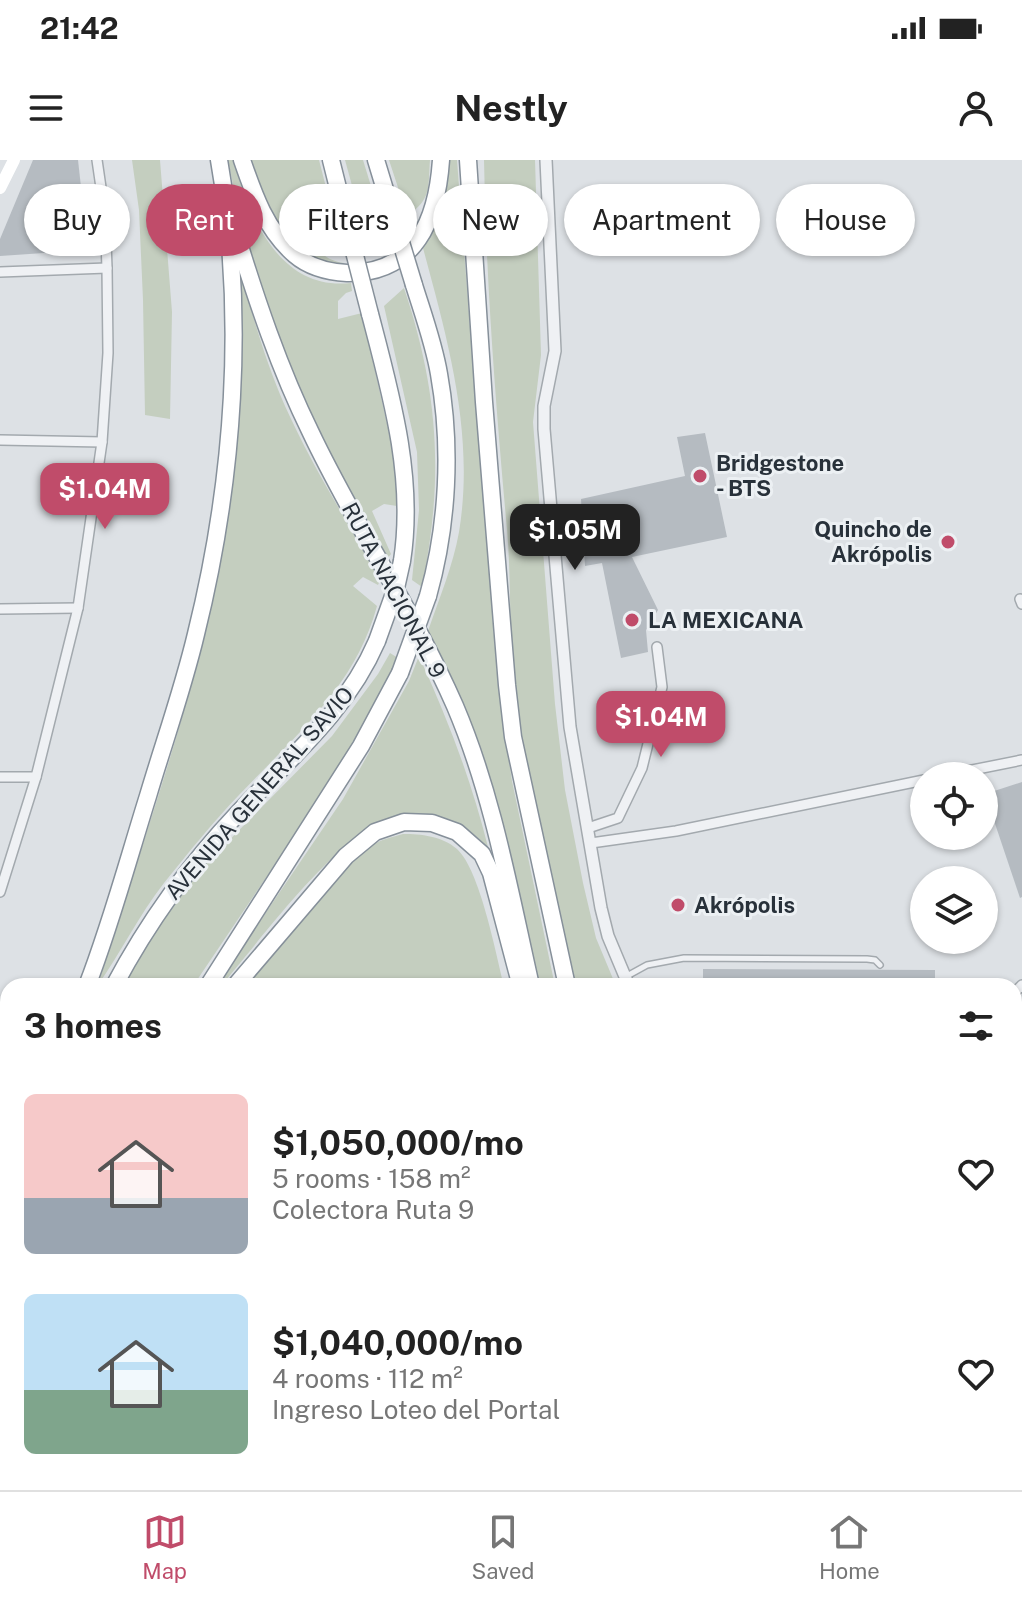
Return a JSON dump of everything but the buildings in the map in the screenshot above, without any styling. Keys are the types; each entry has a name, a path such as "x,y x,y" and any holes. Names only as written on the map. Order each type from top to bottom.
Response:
{"highway":[{"path":"219,160 223,184"},
{"path":"242,160 266,219 288,249 315,267 355,273 378,270 388,265 419,237 435,206 441,160"},
{"name":"AVENIDA GENERAL SAVIO","path":"119,978 181,879 240,811 318,732 356,683 377,641 396,588 407,513 402,460 392,400 331,160"},
{"path":"213,978 361,746 400,673 428,596 444,517 446,440 439,376 376,160"},
{"path":"468,160 470,184"},
{"path":"477,184 478,160"},
{"path":"90,978 108,933 203,606 218,526 228,441 232,373 230,256"},
{"name":"RUTA NACIONAL 9","path":"243,256 292,393 332,475 425,644 455,708 488,805 529,978"},
{"path":"476,256 482,373 510,711 565,978"},
{"path":"242,978 346,856 375,832 404,822 432,823 457,832 482,854 491,873 518,978"}],"main road":[{"path":"0,187 6,160"},
{"path":"0,187 14,160"}],"street":[{"path":"0,892 36,777 78,608 102,442 108,353 107,268 105,215 97,160"},
{"path":"546,160 555,351 544,406 544,429 570,727 601,908 608,936 625,978"},
{"path":"0,272 107,268"},
{"path":"0,440 102,442"},
{"path":"0,609 78,608"},
{"path":"588,828 618,818 642,768 662,687 657,647"},
{"path":"998,765 1022,760"},
{"path":"0,777 36,777"},
{"path":"591,843 676,831 910,783"}],"lane":[{"path":"632,978 647,965 684,958 867,959 875,960 880,965"}],"green space":[{"path":"132,160 160,160 162,184 146,184 146,256 168,256 172,312 170,419 145,415 139,210"},
{"path":"228,160 233,160 241,184 233,184"},
{"path":"248,160 319,160 325,184 279,184 279,232 263,199 263,184 257,184"},
{"path":"345,160 363,160 370,184 352,184"},
{"path":"389,160 430,160 425,198 417,208 417,184 397,184"},
{"path":"448,160 457,160 459,184 444,184"},
{"path":"484,160 535,160 536,184 485,184"},
{"path":"433,227 433,256 464,256 498,687 512,781 553,978 537,978 482,758 460,697 428,631 459,532 464,460 450,353 423,248"},
{"path":"263,233 279,256 304,275 326,282 351,283 352,291 338,301 338,319 362,313 394,455 397,506 384,504 372,511 391,554 387,559 312,415 290,366 251,256 263,256"},
{"path":"309,256 326,256 345,265 336,265"},
{"path":"487,256 538,256 541,355 533,422 555,704 565,790 583,883 596,938 613,978 573,978 530,786 517,705 512,647 508,547"},
{"path":"237,260 264,352 285,406 318,472 381,578 378,585 363,577 353,586 377,606 354,661 321,709 220,816 173,872 100,978 175,740 209,616 231,491 237,376"},
{"path":"404,288 425,364 434,436 433,509 422,587 412,580 419,510 417,452 384,306"},
{"path":"390,653 398,658 336,774 198,978 125,978 193,877 332,736"},
{"path":"419,656 458,750 488,847 474,834 451,822 416,815 391,818 370,828 324,866 228,978 221,978 343,799 409,681"},
{"path":"403,834 424,835 445,841 457,849 480,893 502,978 253,978 338,875 376,843"}],"place":[{"name":"Bridgestone - BTS","path":"700,476"},
{"name":"Quincho de Akrópolis","path":"948,542"},
{"name":"LA MEXICANA","path":"632,620"},
{"name":"Akrópolis","path":"678,905"}]}
